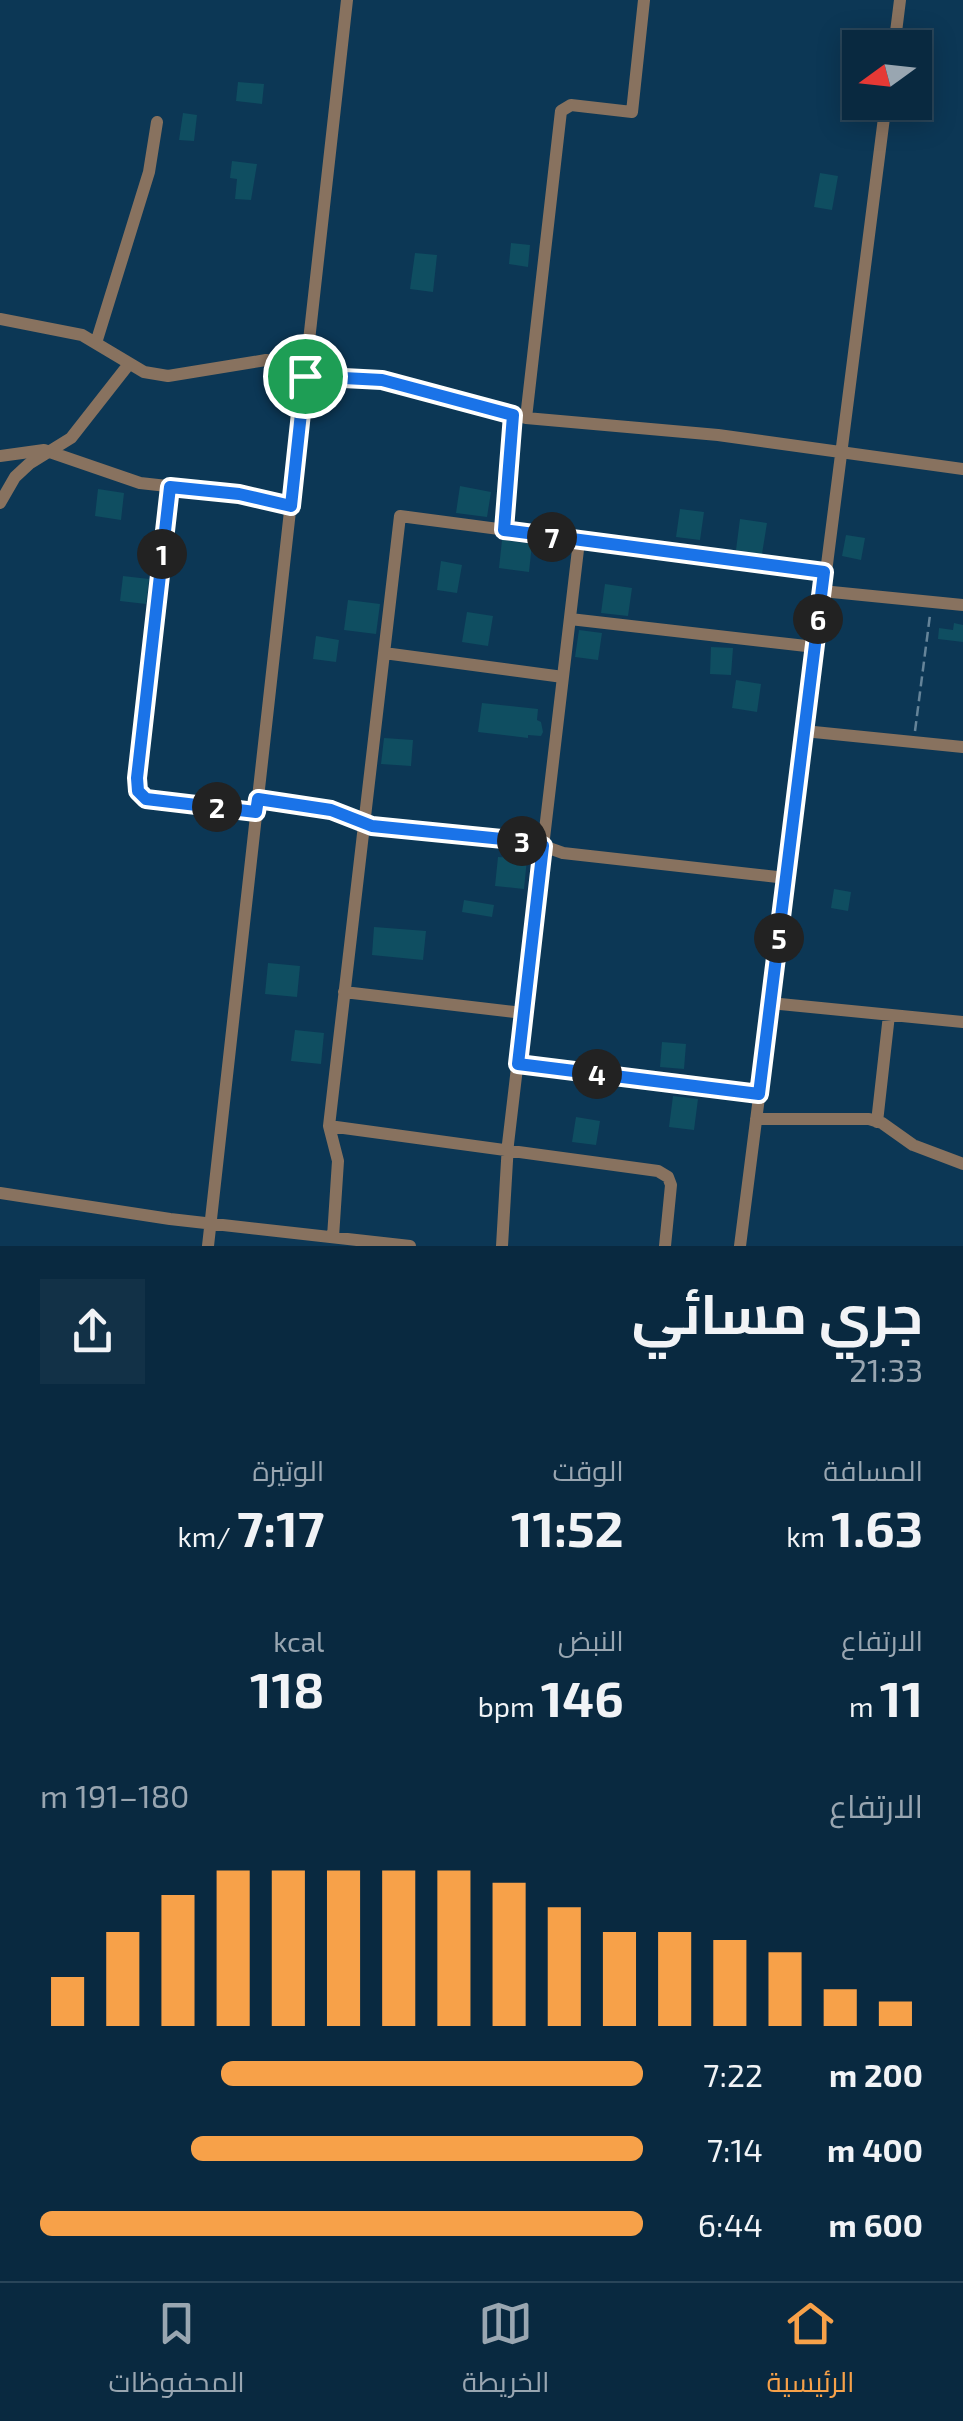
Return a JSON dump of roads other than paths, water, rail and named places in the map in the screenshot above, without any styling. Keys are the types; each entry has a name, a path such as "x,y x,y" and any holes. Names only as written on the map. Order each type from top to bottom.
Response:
{"street":[{"path":"208,1246 347,0"},
{"path":"504,530 561,111 570,105 632,112 644,0"},
{"path":"896,30 900,0"},
{"path":"740,1246 884,120"},
{"path":"96,343 150,172 156,122"},
{"path":"0,319 82,335 144,372 168,376 283,360 306,370 382,380 520,416 718,435 963,469"},
{"path":"0,503 15,477 29,464 71,438 129,364"},
{"path":"0,456 44,450 140,484 239,494 291,506"},
{"path":"170,487 137,778 138,791 146,799 331,810 364,823 532,842 562,853 786,878"},
{"path":"333,1238 338,1161 328,1126 400,516 824,572"},
{"path":"502,1246 508,1150 579,540"},
{"path":"822,591 963,605"},
{"path":"570,620 815,647"},
{"path":"384,654 563,677"},
{"path":"804,731 963,748"},
{"path":"344,992 524,1013"},
{"path":"770,1003 963,1022"},
{"path":"877,1122 889,1015"},
{"path":"518,1064 759,1094"},
{"path":"756,1119 869,1119 913,1145 963,1164"},
{"path":"328,1126 658,1171 668,1176 671,1185 665,1246"},
{"path":"0,1193 210,1224 410,1246"}]}
